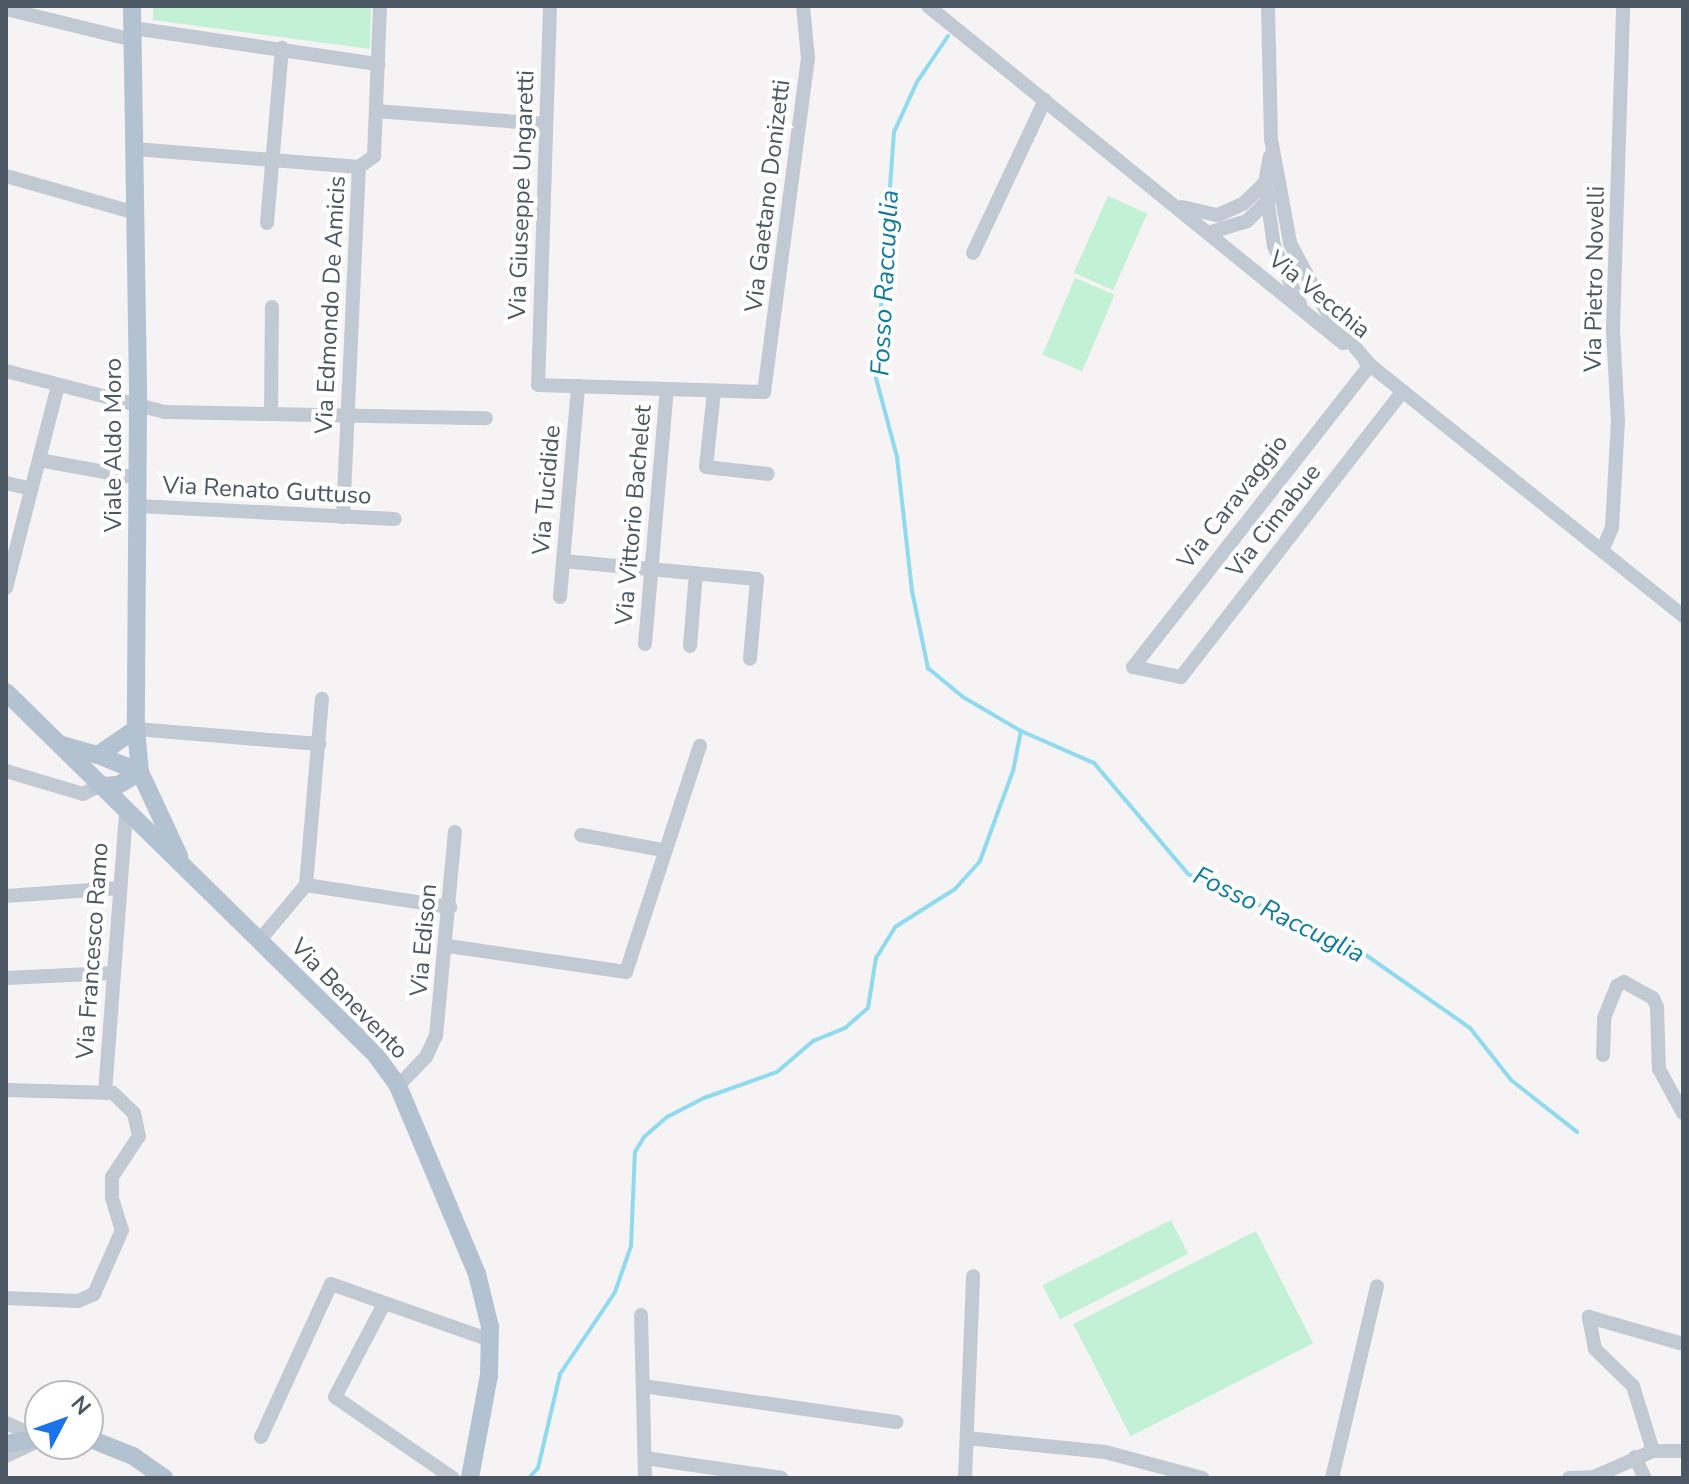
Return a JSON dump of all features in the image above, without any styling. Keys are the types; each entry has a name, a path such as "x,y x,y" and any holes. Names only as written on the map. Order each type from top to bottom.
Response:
{"main road":[{"name":"Viale Aldo Moro","path":"132,6 138,408 136,729 140,772 188,872"},
{"name":"Via Benevento","path":"6,692 375,1054 398,1086 477,1274 490,1340 489,1375 467,1478"},
{"path":"98,755 136,729"},
{"path":"56,743 140,772"},
{"path":"99,786 118,785 140,772"},
{"path":"104,1444 133,1456 164,1478"}],"street":[{"name":"Via Edmondo De Amicis","path":"343,517 359,167 374,156 380,6"},
{"name":"Via Giuseppe Ungaretti","path":"550,6 538,385 578,386"},
{"name":"Via Gaetano Donizetti","path":"714,391 764,392 808,58 803,6"},
{"name":"Via Vecchia","path":"928,6 1683,616"},
{"path":"1268,6 1272,183 1290,243 1305,278 1370,365"},
{"name":"Via Pietro Novelli","path":"1602,551 1612,528 1618,422 1613,329 1623,6"},
{"path":"6,9 54,14 133,34 282,48 378,64"},
{"path":"267,223 282,48"},
{"path":"973,253 1045,100"},
{"path":"376,111 546,124"},
{"path":"135,149 359,167"},
{"path":"6,176 136,213"},
{"path":"1170,202 1218,215 1243,204 1272,183"},
{"path":"1272,183 1267,202 1274,246 1303,310"},
{"path":"1208,233 1235,227 1267,202"},
{"path":"271,412 272,307"},
{"name":"Via Caravaggio","path":"1181,677 1133,667 1370,365"},
{"path":"6,371 138,408 486,418"},
{"path":"6,588 58,386"},
{"path":"578,386 714,391 706,467 768,474"},
{"name":"Via Tucidide","path":"560,597 578,386"},
{"name":"Via Vittorio Bachelet","path":"645,644 667,389"},
{"name":"Via Cimabue","path":"1181,677 1403,391"},
{"path":"39,460 138,478"},
{"path":"6,483 31,489"},
{"name":"Via Renato Guttuso","path":"138,506 395,519"},
{"path":"563,561 696,578 757,579 750,659"},
{"path":"690,646 696,578"},
{"path":"259,941 306,885 322,699"},
{"path":"136,729 319,744"},
{"path":"448,946 626,972 662,850 700,746"},
{"path":"6,771 83,794 99,786"},
{"name":"Via Francesco Ramo","path":"105,1093 126,813"},
{"name":"Via Edison","path":"398,1086 426,1057 436,1036 448,946 455,832"},
{"path":"581,835 662,850"},
{"path":"306,885 450,907"},
{"path":"6,896 120,888"},
{"path":"6,978 113,973"},
{"path":"1603,1055 1604,1018 1617,986 1624,982 1653,998 1657,1007 1659,1069 1683,1113"},
{"path":"6,1090 105,1093 130,1107 139,1136 112,1177 112,1198 123,1225 104,1279 85,1300 6,1298"},
{"path":"965,1478 973,1276"},
{"path":"261,1437 331,1284 490,1340"},
{"path":"1332,1478 1377,1286"},
{"path":"384,1304 335,1397 467,1478"},
{"path":"641,1315 645,1478"},
{"path":"1653,1451 1633,1386 1595,1349 1589,1317 1683,1344"},
{"path":"643,1386 896,1422"},
{"path":"967,1438 1105,1452 1203,1478"},
{"path":"6,1456 24,1446"},
{"path":"1569,1478 1616,1473 1635,1457 1653,1451 1683,1451"},
{"path":"1635,1457 1645,1478"},
{"path":"645,1458 782,1478"}],"green space":[{"path":"153,6 371,6 370,49 153,20"},
{"path":"1108,196 1147,213 1113,290 1074,273"},
{"path":"1075,278 1115,295 1082,371 1043,354"},
{"path":"1171,1220 1188,1254 1060,1319 1043,1285"},
{"path":"1256,1231 1313,1343 1131,1436 1073,1324"}],"waterway":[{"name":"Fosso Raccuglia","path":"948,36 917,82 894,132 876,378 897,457 912,591 928,668 963,697 1021,731 1094,763 1188,874 1353,946 1470,1028 1511,1080 1577,1132"},
{"name":"Fosso Raccuglia","path":"529,1478 538,1468 560,1374 615,1292 631,1246 635,1152 644,1137 667,1117 704,1098 777,1072 813,1041 845,1028 868,1008 876,958 895,927 955,889 980,861 1013,771 1021,731"}]}
